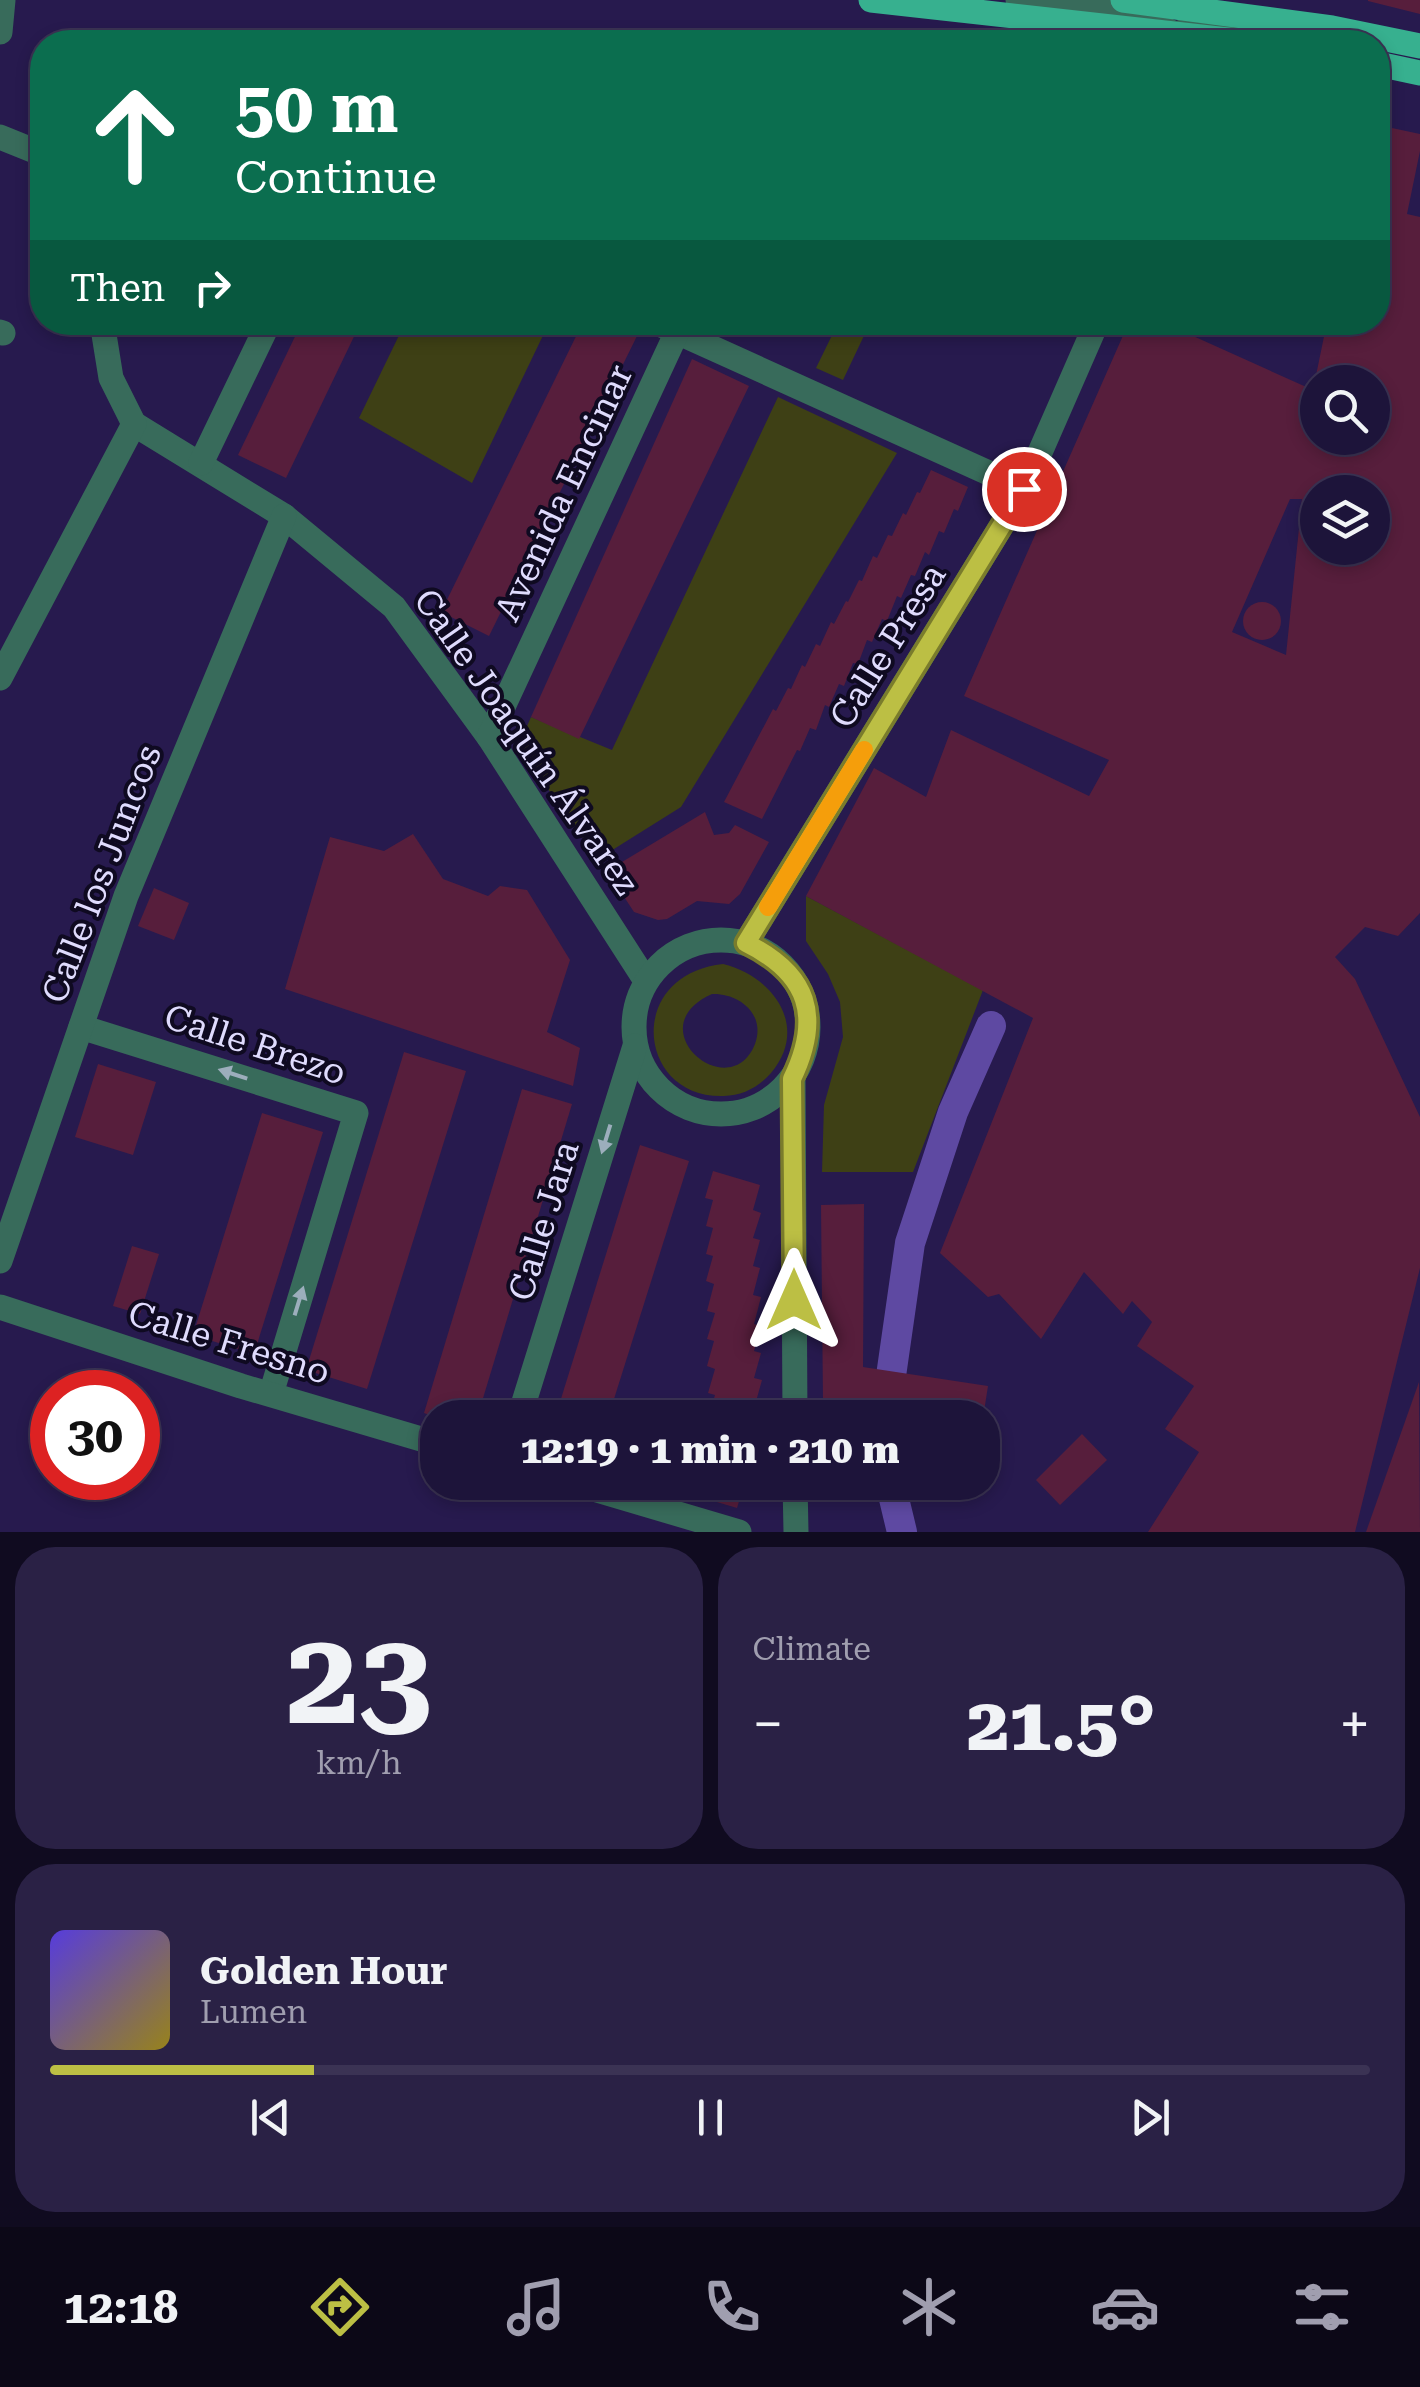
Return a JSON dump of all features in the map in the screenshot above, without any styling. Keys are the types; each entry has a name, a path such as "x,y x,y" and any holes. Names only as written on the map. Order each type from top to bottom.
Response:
{"main road":[{"path":"872,0 1104,30"},
{"path":"1122,0 1342,30"},
{"path":"1390,67 1420,73"}],"street":[{"path":"0,32 3,0"},
{"path":"1018,0 1135,14 1166,30"},
{"path":"1189,30 1211,25 1251,30"},
{"path":"0,137 30,149"},
{"path":"0,678 134,424 111,378 104,335"},
{"path":"201,464 262,335"},
{"name":"Avenida Encinar","path":"488,738 663,335"},
{"path":"684,335 1024,489"},
{"name":"Calle Presa","path":"746,943 1024,489 1091,335"},
{"name":"Calle Joaquín Álvarez","path":"134,424 284,516 394,607 488,738 646,981"},
{"name":"Calle los Juncos","path":"0,1261 126,896 284,516"},
{"path":"718,940 746,943 771,955 790,974 804,998 809,1026 806,1051 792,1079 764,1104 732,1114 700,1112 670,1099 648,1076 635,1046 634,1012 646,981 665,960 690,946 718,940"},
{"name":"Calle Brezo","path":"81,1026 356,1113 271,1394"},
{"name":"Calle Jara","path":"526,1400 635,1046"},
{"path":"792,1079 795,1400"},
{"name":"Calle Fresno","path":"0,1307 420,1439"},
{"path":"631,1500 740,1532"},
{"path":"796,1500 796,1532"}],"shaded area":[{"path":"399,335 543,335 472,483 359,418"},
{"path":"832,335 864,335 843,380 816,368"},
{"path":"778,397 897,453 681,807 598,859 518,747 531,717 612,750"},
{"path":"806,896 983,990 913,1172 822,1172 824,1105 843,1037 840,1002 828,974 806,941"},
{"path":"723,964 741,970 770,992 780,1006 787,1038 782,1056 771,1073 750,1090 724,1096 695,1092 673,1078 659,1058 654,1035 657,1011 669,990 691,973","holes":["712,994 748,1007 757,1023 755,1044 743,1061 727,1068 710,1065 696,1055 686,1041 683,1025 691,1008"]}],"building":[{"path":"1420,0 1420,14 1368,1"},
{"path":"1390,128 1420,134 1407,214 1420,217 1420,913 1398,936 1365,927 1335,957 1355,979 1420,1117 1420,1268 1355,1532 1148,1532 1199,1452 1165,1429 1194,1386 1137,1346 1152,1322 1132,1301 1123,1314 1084,1272 1041,1339 999,1294 988,1297 940,1253 1033,1018 806,896 874,768 926,797 951,730 1089,796 1109,760 964,696 1123,335 1191,335 1300,384 1300,455 1390,455 1390,365 1318,365 1324,335 1390,335","holes":["1300,475 1390,475 1390,565 1300,565 1300,518 1286,655 1232,632 1290,499 1300,499"]},
{"path":"296,335 355,335 286,478 238,455"},
{"path":"577,335 637,336 489,636 441,612"},
{"path":"692,359 749,386 579,739 531,717"},
{"path":"931,470 968,487 958,511 954,509 944,533 939,531 929,555 925,552 901,598 897,596 887,621 882,619 872,642 867,640 844,686 839,684 829,707 825,705 816,730 810,728 762,819 724,802 773,709 776,711 788,688 791,689 816,644 820,646 831,622 834,624 903,513 906,515"},
{"path":"1262,602 1276,607 1281,621 1276,635 1262,640 1248,635 1243,621 1248,607"},
{"path":"705,812 714,835 729,833 735,825 769,842 740,894 729,904 697,901 667,919 634,912 607,871"},
{"path":"413,834 443,879 488,896 500,886 527,890 570,960 547,1032 580,1048 573,1086 285,989 330,837 384,851"},
{"path":"154,888 189,903 174,940 138,926"},
{"path":"404,1052 466,1071 367,1389 306,1370"},
{"path":"98,1064 156,1082 133,1155 75,1137"},
{"path":"522,1089 572,1104 482,1400 428,1400"},
{"path":"262,1113 323,1132 254,1354 193,1335"},
{"path":"640,1145 689,1161 614,1400 561,1400"},
{"path":"713,1171 760,1185 753,1210 761,1213 753,1238 760,1240 753,1266 760,1268 753,1295 761,1297 754,1324 761,1326 754,1351 761,1353 754,1378 762,1380 756,1400 713,1400 715,1395 708,1393 715,1369 707,1366 714,1341 707,1339 715,1313 707,1311 714,1284 706,1281 713,1256 706,1254 713,1228 706,1226 713,1200 705,1198"},
{"path":"864,1204 863,1367 988,1386 986,1400 823,1400 821,1205"},
{"path":"132,1246 159,1254 140,1314 113,1306"},
{"path":"1419,1382 1420,1532 1366,1532"},
{"path":"1082,1434 1107,1460 1060,1505 1036,1480"},
{"path":"710,1500 739,1500 737,1508"}],"waterway":[{"path":"888,1400 910,1243 953,1112 991,1026"},
{"path":"894,1500 902,1532"}],"slow traffic":[{"path":"768,907 864,750"}],"route":[{"path":"794,1300 792,1079 806,1051 809,1026 804,998 790,974 771,955 746,943 1024,489"}]}
